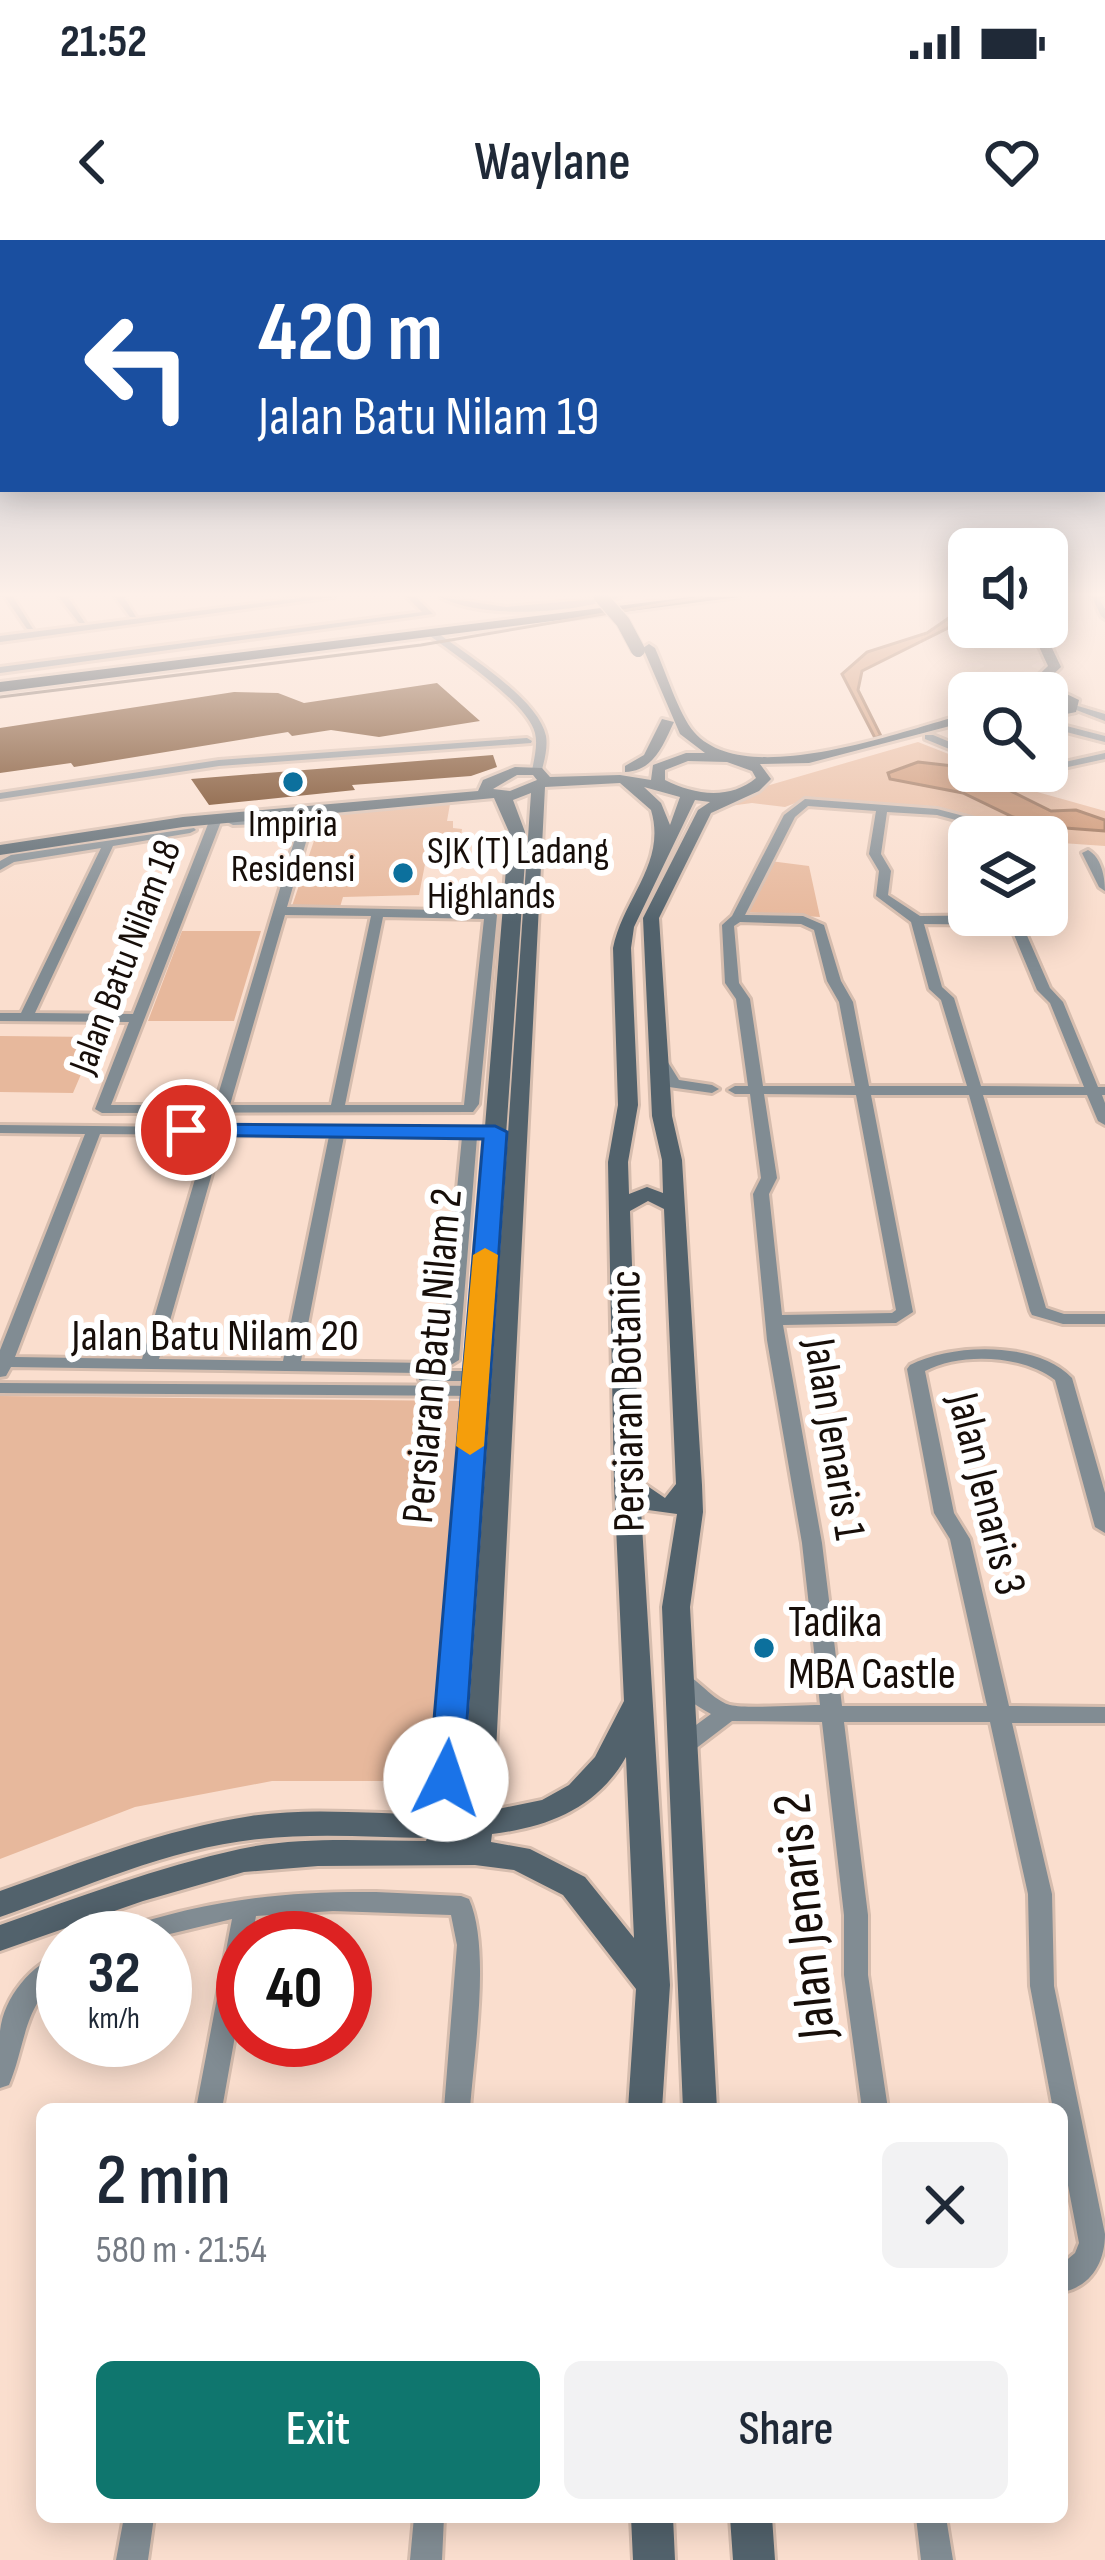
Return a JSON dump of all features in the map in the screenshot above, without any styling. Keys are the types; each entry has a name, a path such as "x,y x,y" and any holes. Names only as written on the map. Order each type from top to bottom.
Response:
{"main road":[{"path":"661,705 675,744 655,777 664,786"},
{"path":"672,705 687,734 758,768 763,774 760,785"},
{"path":"1068,709 1075,706"},
{"path":"605,776 636,767 650,757 667,722"},
{"path":"0,847 216,810 493,793 537,777 605,776 729,758 809,759 948,726"},
{"path":"0,847 493,793 537,777 568,773 664,786 688,794 734,795 948,729"},
{"path":"530,745 550,765 568,773"},
{"path":"605,776 651,797 662,814 663,851"},
{"name":"Persiaran Batu Nilam 2","path":"458,1838 475,1383 506,1133 537,777"},
{"name":"Persiaran Batu Nilam 2","path":"493,793 517,832 523,898"},
{"name":"Persiaran Botanic","path":"645,2103 653,1985 626,1483 618,1162 628,1105 622,948 626,926 687,805 688,794"},
{"name":"Persiaran Botanic","path":"700,2103 676,1607 690,1512 672,1160 662,1116 651,918 705,810 734,795"},
{"name":"Persiaran Batu Nilam 2","path":"458,1838 502,1384 506,1133"},
{"path":"620,1208 647,1193 674,1206"},
{"path":"626,1483 650,1506 661,1508 672,1507 688,1485"},
{"path":"0,1938 140,1889 244,1860 458,1838 532,1817 584,1791 614,1756 638,1700"},
{"path":"0,1904 156,1850 255,1827 458,1838 518,1858 574,1886 653,1985"},
{"path":"652,2523 654,2560"},
{"path":"752,2523 754,2560"}],"street":[{"path":"503,705 530,745 537,777"},
{"path":"520,705 540,731 530,745"},
{"path":"1075,706 1105,718"},
{"path":"1068,721 1105,728"},
{"path":"1068,725 1105,740"},
{"path":"928,736 946,744"},
{"path":"0,793 234,759 398,747 530,745"},
{"path":"398,747 530,745"},
{"path":"1068,764 1105,756"},
{"path":"776,1320 896,1318 905,1312 846,1002 834,981 818,925 803,920 737,918 796,806 814,802 953,816"},
{"path":"882,807 875,854 885,871 882,896 917,920 948,919"},
{"path":"213,823 302,819 305,824 278,911 221,1110 459,1111 472,1104 492,919 486,913 278,911"},
{"name":"Jalan Batu Nilam 18","path":"213,823 102,1109 221,1110"},
{"path":"0,866 11,859 190,830"},
{"path":"26,1017 109,845"},
{"path":"1088,853 1105,887"},
{"path":"337,1110 379,912"},
{"name":"Jalan Jenaris 1","path":"737,918 728,925 732,983 743,999 757,1090 769,1178 761,1194 776,1320 832,1713"},
{"path":"917,920 936,989 947,998 977,1090 1004,1203 1038,1312 1063,1319 1105,1319"},
{"path":"1021,936 1044,991 1056,1002 1099,1091 1105,1121"},
{"path":"0,1017 137,1018"},
{"path":"659,1059 674,1084 712,1089"},
{"path":"662,1116 672,1099 693,1089"},
{"path":"735,1090 1099,1091"},
{"path":"0,1129 506,1133"},
{"path":"94,1130 1,1368 149,1364 432,1368 450,1360 470,1132"},
{"path":"149,1364 217,1131"},
{"path":"291,1366 337,1132"},
{"name":"Jalan Jenaris 3","path":"996,1712 960,1539 944,1514 916,1369 948,1358 990,1356 1046,1363 1063,1378 1105,1527"},
{"name":"Jalan Batu Nilam 20","path":"1,1368 502,1384"},
{"name":"Jalan Batu Nilam 20","path":"0,1388 475,1383"},
{"path":"679,1677 693,1694 727,1713 1105,1715"},
{"path":"996,1712 1040,1894 1042,1986 1066,2103"},
{"path":"682,1747 727,1713"},
{"name":"Jalan Jenaris 2","path":"832,1713 857,1928 856,1975 874,2103"},
{"path":"192,1915 246,1907 359,1902 461,1906 469,1945 457,2103"},
{"path":"209,2103 246,1907"},
{"path":"0,2077 27,1990 36,1979"},
{"path":"1068,2114 1094,2242 1086,2262 1068,2277"},
{"path":"132,2560 138,2523"},
{"path":"426,2560 429,2523"},
{"path":"932,2523 937,2560"}],"shaded area":[{"path":"858,705 866,705 881,736 875,738"},
{"path":"918,742 948,754 948,792 1037,792 1105,811 1105,846 1068,843 1068,816 967,816 811,797 785,807 752,803 714,808 735,795"},
{"path":"918,762 948,765 948,790 890,779 888,773"},
{"path":"958,792 1013,792 1051,811 1076,810 1105,820 1105,831 1068,828 1068,816 1011,816"},
{"path":"450,804 447,821 462,829 458,859 426,859 419,895 343,897 340,907 292,906 323,814"},
{"path":"770,861 809,866 820,917 743,912"},
{"path":"182,931 261,931 234,1021 148,1021"},
{"path":"0,1036 97,1037 73,1093 0,1092"},
{"path":"0,1396 460,1401 430,1781 272,1781 135,1807 0,1859"}],"building":[{"path":"148,705 462,705 480,721 379,737 331,730 292,736 288,732 74,767 71,763 0,773 0,728"},
{"name":"Impiria Residensi","path":"493,755 497,767 471,776 352,785 355,790 209,805 191,779"}],"slow traffic":[{"path":"470,1446 485,1255"}],"place":[{"name":"Impiria Residensi","path":"293,782"},
{"name":"SJK (T) Ladang Highlands","path":"403,873"},
{"name":"Tadika MBA Castle","path":"764,1648"}],"route":[{"path":"186,1130 495,1132 446,1779"}]}
